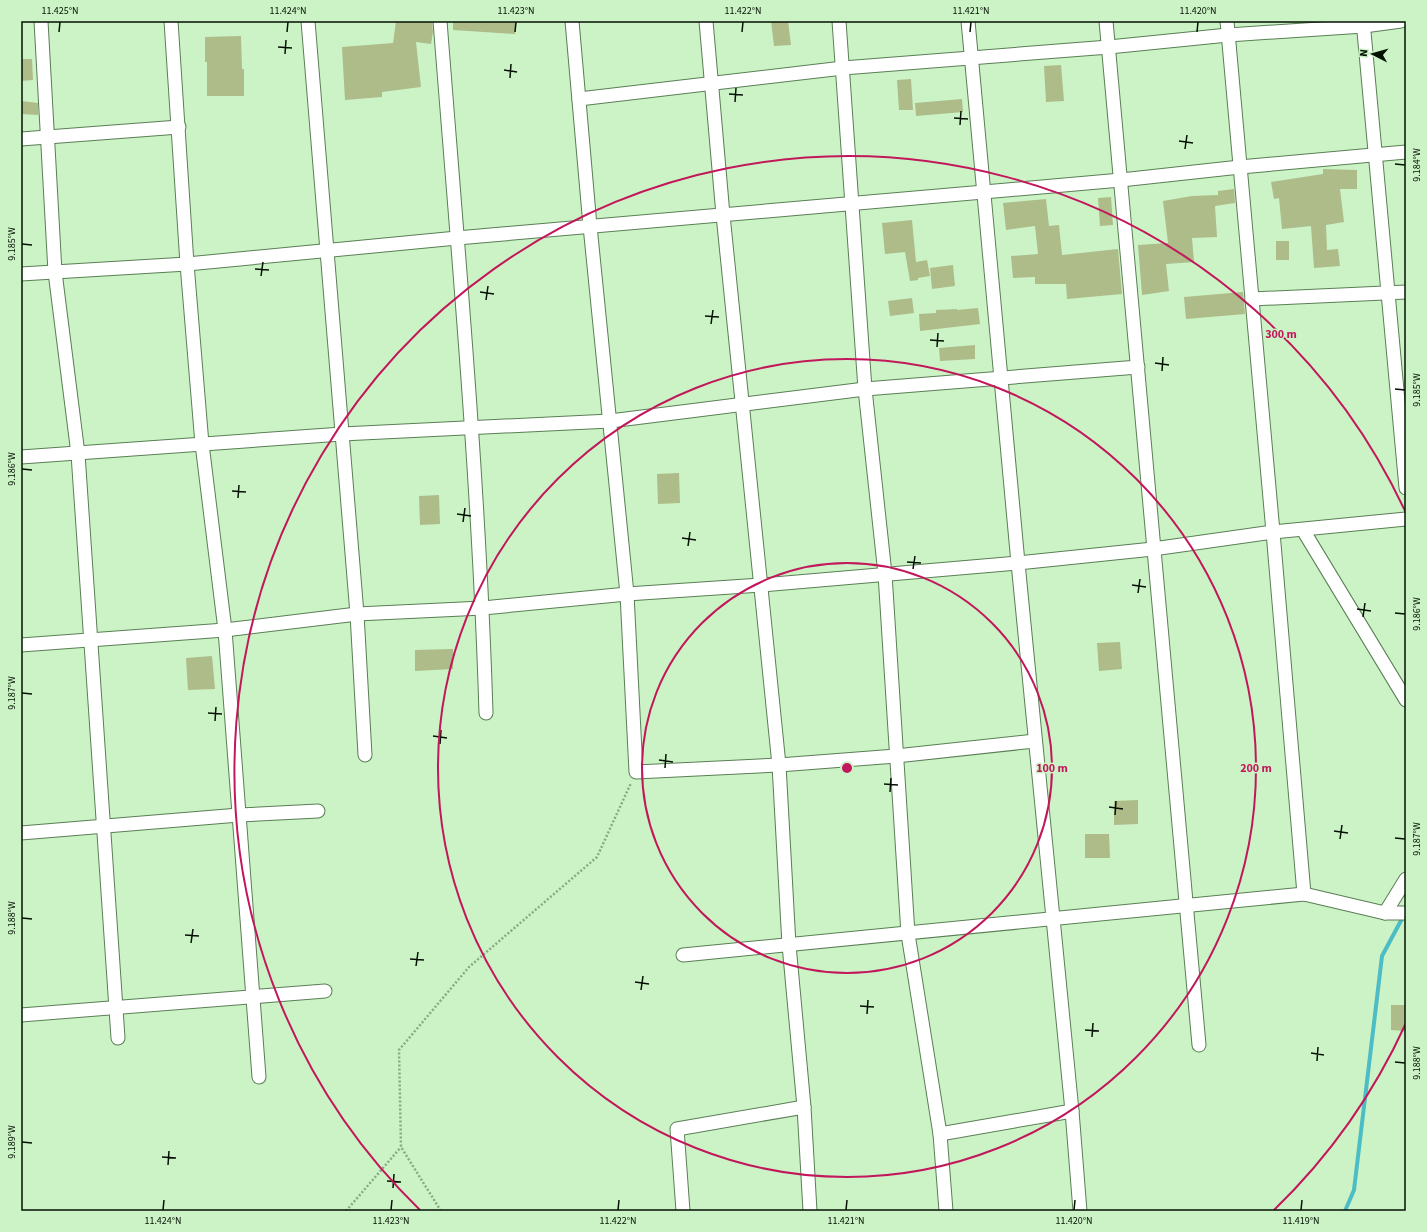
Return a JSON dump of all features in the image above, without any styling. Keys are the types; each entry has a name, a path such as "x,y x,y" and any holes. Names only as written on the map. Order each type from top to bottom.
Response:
{"street":[{"path":"41,21 55,272 78,454 92,639 118,1038"},
{"path":"171,21 187,264 202,444 225,630 259,1077"},
{"path":"308,21 357,614 365,755"},
{"path":"440,21 483,608 486,713"},
{"path":"572,21 590,226 627,594 636,772 779,765 896,756 1035,741"},
{"path":"706,21 723,215 779,765 789,945 804,1107 810,1211"},
{"path":"839,21 865,389 885,574 908,934 940,1134 946,1211"},
{"path":"968,21 1035,741 1054,918 1080,1211"},
{"path":"1106,21 1199,1045"},
{"path":"1227,21 1304,894"},
{"path":"579,99 843,68 1109,47 1364,23 1400,21"},
{"path":"1364,23 1406,488"},
{"path":"21,139 179,127"},
{"path":"21,274 187,264 590,226 1121,180 1240,166 1406,152"},
{"path":"1252,299 1406,292"},
{"path":"21,457 342,434 610,421 865,389 1138,367"},
{"path":"21,645 225,630 357,614 483,608 627,594 761,585 1018,563 1153,549 1273,532 1406,519"},
{"path":"1303,530 1406,700"},
{"path":"21,833 239,815 318,811"},
{"path":"1385,913 1406,879"},
{"path":"683,955 1304,894 1385,913 1406,913"},
{"path":"21,1015 325,991"},
{"path":"683,1211 677,1129 804,1107"},
{"path":"940,1134 1072,1111"}],"path":[{"path":"441,1211 401,1147 399,1050 469,967 596,857 636,772"},
{"path":"346,1211 401,1147"}],"building":[{"path":"396,21 432,21 433,32 431,44 416,42 421,87 382,92 382,97 345,100 342,47 393,43"},
{"path":"453,21 516,21 515,34 453,30"},
{"path":"771,21 788,21 791,45 774,46"},
{"path":"241,36 242,69 244,69 244,96 207,96 205,37"},
{"path":"21,59 32,59 33,80 21,81"},
{"path":"1061,65 1064,101 1046,102 1044,66"},
{"path":"911,79 913,110 899,110 897,80"},
{"path":"962,99 963,112 916,116 915,103"},
{"path":"21,101 38,103 38,115 21,114"},
{"path":"1323,169 1357,170 1357,189 1340,189 1344,222 1326,225 1327,250 1338,249 1340,266 1314,268 1311,226 1282,229 1279,198 1274,199 1271,182 1323,174"},
{"path":"1234,189 1235,203 1215,206 1217,237 1192,238 1194,262 1166,264 1169,291 1142,295 1138,245 1168,243 1163,201 1192,196 1218,195 1218,191"},
{"path":"1111,197 1113,225 1100,226 1098,198"},
{"path":"1046,199 1049,226 1059,225 1062,255 1118,249 1122,294 1067,299 1066,284 1035,284 1035,277 1013,278 1011,256 1038,254 1035,226 1006,230 1003,203"},
{"path":"912,220 916,262 927,260 930,276 910,281 905,252 885,254 882,223"},
{"path":"1276,241 1289,241 1289,260 1276,260"},
{"path":"953,265 955,286 932,289 930,268"},
{"path":"1243,292 1245,314 1186,319 1184,297"},
{"path":"912,298 914,313 890,316 888,301"},
{"path":"978,308 980,324 920,331 919,314 936,313 936,310"},
{"path":"975,345 975,359 940,361 939,348"},
{"path":"679,473 680,503 658,504 657,474"},
{"path":"439,495 440,524 420,525 419,496"},
{"path":"1120,642 1122,669 1099,671 1097,643"},
{"path":"453,649 453,669 415,671 415,650"},
{"path":"212,656 215,689 188,690 186,658"},
{"path":"1138,800 1138,824 1114,825 1114,801"},
{"path":"1085,834 1109,834 1110,858 1085,858"},
{"path":"1391,1005 1406,1005 1406,1031 1391,1030"}],"waterway":[{"path":"1345,1211 1354,1190 1382,956 1404,915"}]}
